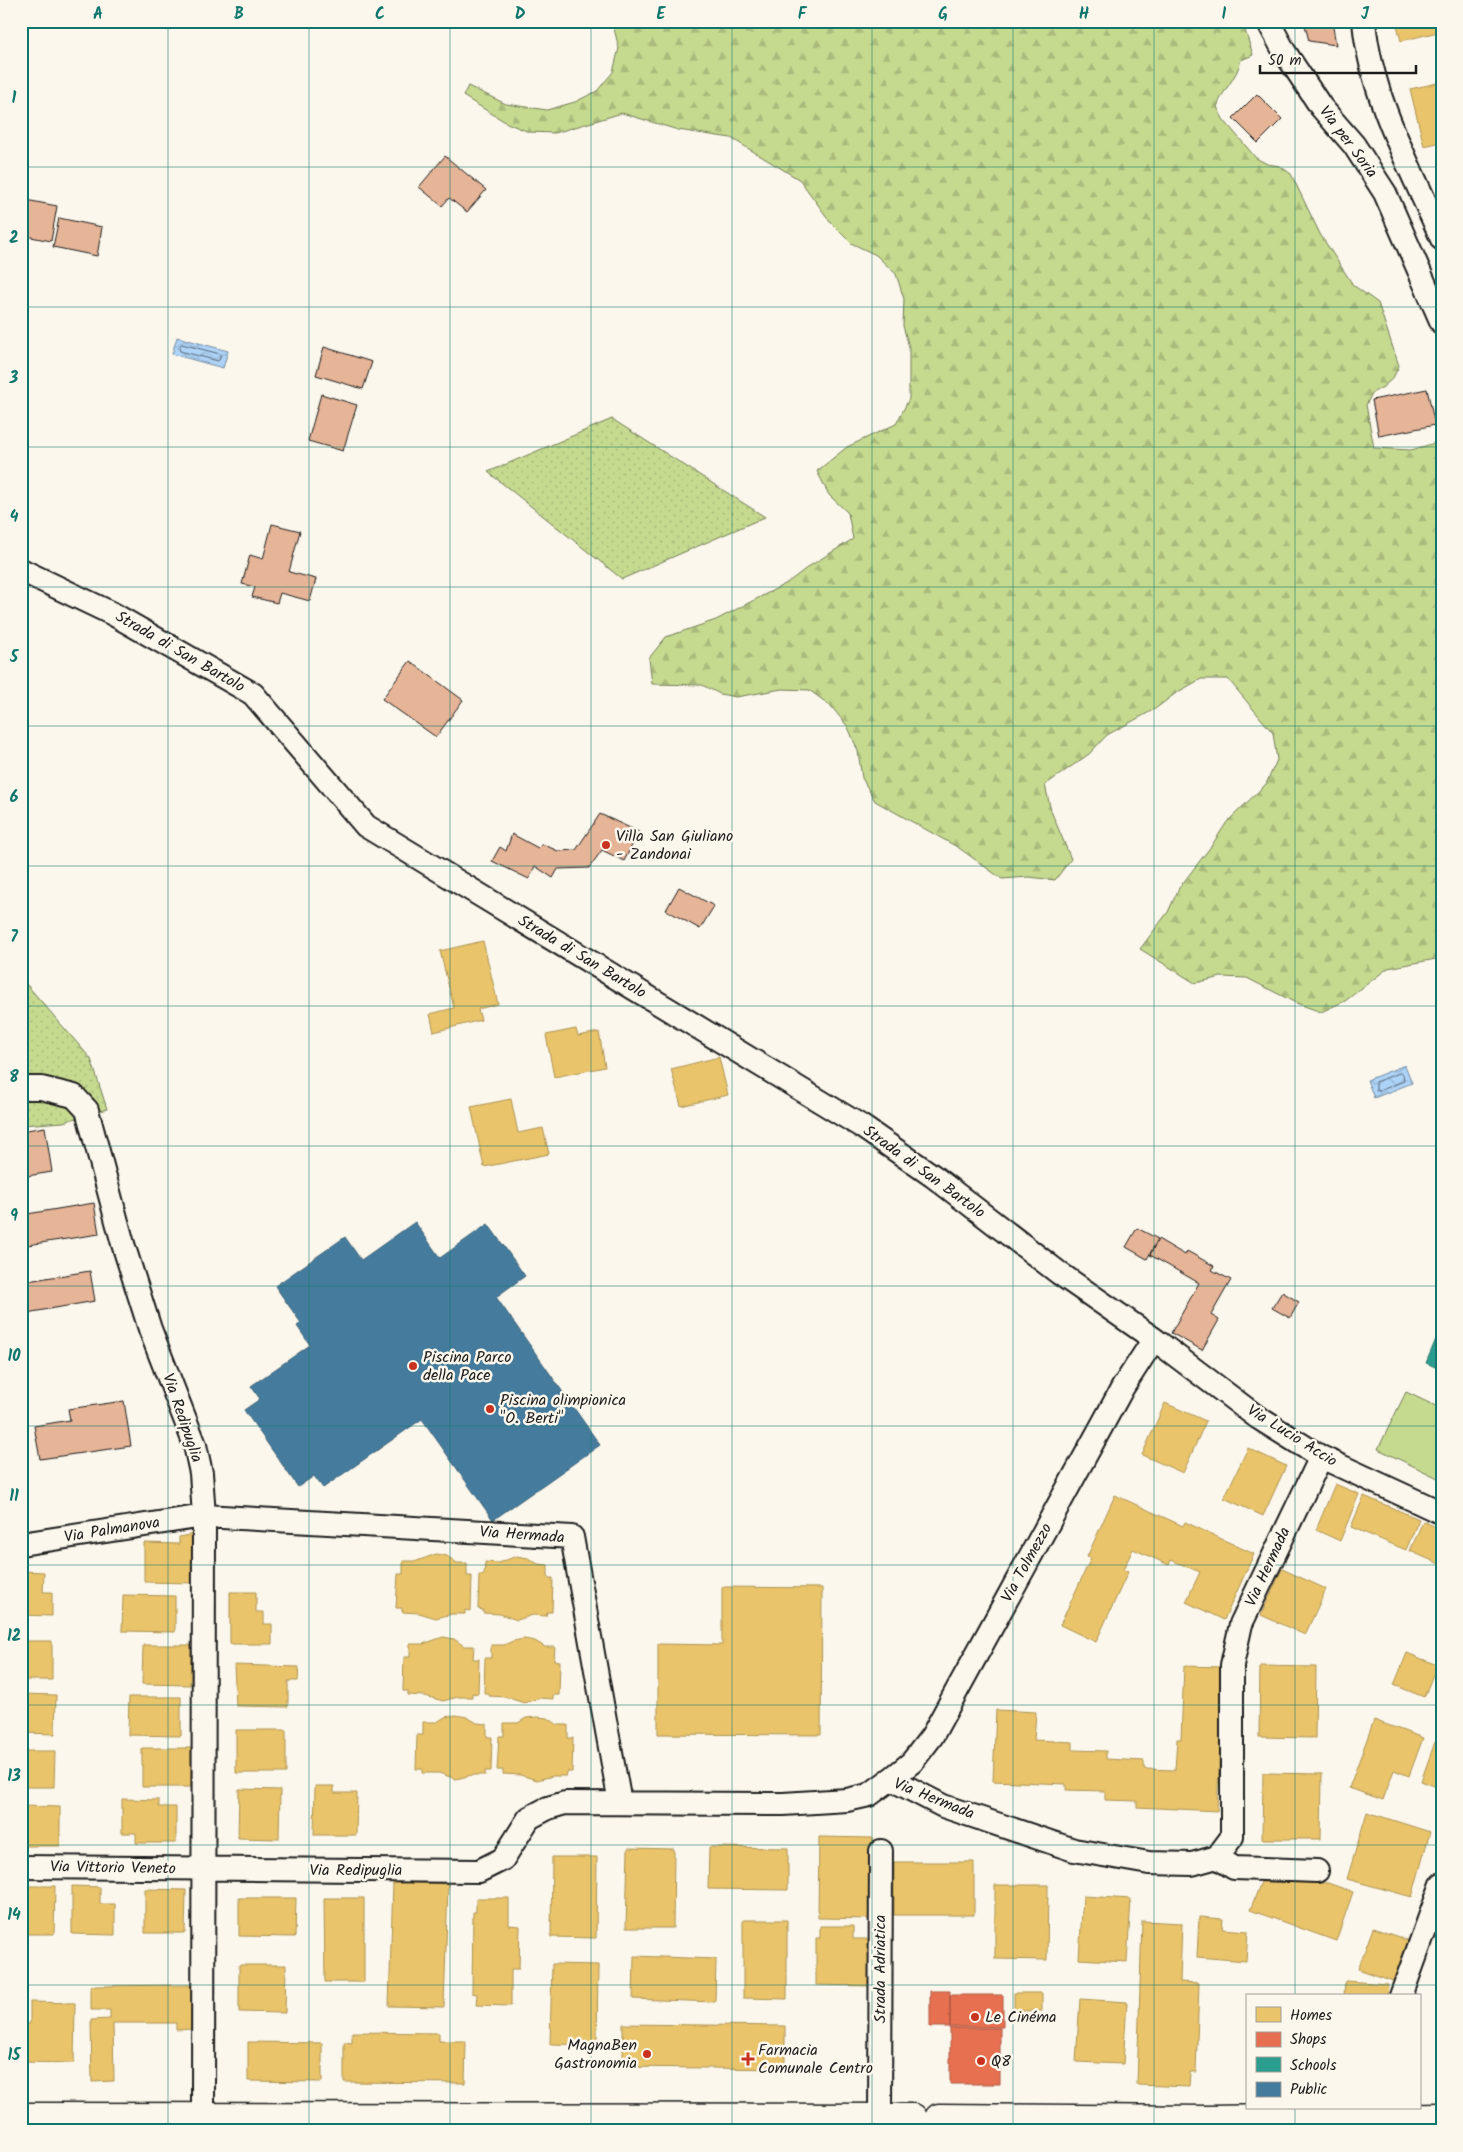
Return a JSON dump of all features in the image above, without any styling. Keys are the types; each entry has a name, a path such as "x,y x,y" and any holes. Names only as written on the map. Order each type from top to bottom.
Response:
{"main road":[{"path":"21,2117 203,2116 320,2124 880,2118 1199,2120 1380,2113 1442,2117"}],"street":[{"name":"Via per Soria","path":"1268,21 1284,51 1321,107 1354,145 1384,193 1442,323"},
{"path":"1364,21 1367,50 1380,100 1442,239"},
{"name":"Strada di San Bartolo","path":"21,570 113,614 253,694 366,826 861,1126 933,1176 1059,1273 1154,1339"},
{"name":"Via Redipuglia","path":"21,1088 41,1088 74,1096 86,1110 123,1244 150,1329 195,1445 201,1473 204,1516 205,1870 203,2116"},
{"name":"Via Lucio Accio","path":"1154,1339 1257,1417 1321,1457 1442,1513"},
{"name":"Via Tolmezzo","path":"891,1779 912,1762 932,1736 1123,1387 1154,1339"},
{"name":"Via Hermada","path":"503,1859 529,1818 539,1812 566,1803 819,1803 869,1795 891,1779 943,1806 1074,1850 1149,1863 1192,1864 1217,1857 1232,1837 1232,1665 1241,1624 1321,1457"},
{"name":"Via Palmanova","path":"21,1544 204,1516"},
{"name":"Via Hermada","path":"204,1516 572,1537 620,1803"},
{"name":"Strada Adriatica","path":"880,2118 881,1851"},
{"path":"1217,1857 1234,1868 1317,1871"},
{"name":"Via Redipuglia","path":"205,1870 479,1871 503,1859"},
{"name":"Via Vittorio Veneto","path":"21,1867 205,1870"},
{"path":"1402,1994 1442,1884"}],"green space":[{"path":"612,21 1242,21 1253,55 1241,60 1217,107 1223,119 1256,158 1267,164 1280,166 1291,174 1320,234 1353,285 1378,303 1399,366 1393,378 1383,387 1372,393 1366,405 1374,448 1411,450 1442,441 1442,871 1436,959 1388,968 1345,1001 1321,1012 1296,1003 1247,978 1221,977 1195,983 1140,949 1168,912 1179,888 1227,822 1266,784 1277,760 1273,733 1228,679 1201,679 1176,693 1155,709 1107,735 1089,754 1045,785 1051,811 1071,859 1055,880 1029,877 1002,879 959,848 875,801 862,778 858,751 848,727 831,706 809,690 782,689 736,697 720,694 702,685 652,684 649,658 666,637 716,620 787,583 808,567 853,539 848,513 829,495 817,471 847,447 896,424 909,399 909,347 903,326 904,299 896,274 876,255 851,243 832,224 800,180 731,138 678,130 622,113 555,133 529,132 507,123 463,96 468,86 506,104 547,110 575,102 597,91 613,72 619,48"},
{"path":"612,419 765,517 622,579 488,472"},
{"path":"21,978 91,1059 107,1109 63,1122 21,1125"},
{"path":"1406,1392 1442,1409 1442,1480 1378,1449"}],"water":[{"path":"177,337 228,351 223,368 172,354"},
{"path":"1405,1065 1412,1083 1374,1098 1367,1080"}],"building: Homes":[{"path":"1396,21 1440,21 1442,31 1401,41"},
{"path":"1442,82 1442,142 1424,146 1410,89"},
{"path":"483,941 498,1004 478,1009 481,1020 434,1032 430,1014 454,1008 440,951"},
{"path":"576,1029 578,1036 599,1032 605,1067 554,1077 546,1035"},
{"path":"719,1057 728,1095 681,1106 671,1069"},
{"path":"511,1099 518,1133 543,1128 549,1154 484,1167 471,1107"},
{"path":"1165,1403 1206,1421 1183,1473 1142,1455"},
{"path":"1248,1448 1286,1466 1263,1516 1224,1498"},
{"path":"1335,1484 1359,1494 1340,1541 1316,1530"},
{"path":"1115,1495 1183,1526 1185,1522 1254,1554 1224,1620 1186,1602 1200,1572 1171,1560 1169,1565 1133,1549 1123,1570 1128,1572 1096,1642 1060,1625 1091,1558 1087,1557"},
{"path":"1364,1496 1419,1519 1406,1550 1351,1527"},
{"path":"1423,1521 1442,1530 1442,1565 1410,1551"},
{"path":"193,1534 193,1583 144,1582 144,1543 179,1544 179,1537"},
{"path":"436,1554 447,1556 457,1563 467,1563 467,1576 472,1576 471,1611 465,1610 465,1614 452,1614 436,1618 419,1613 402,1612 402,1608 396,1608 398,1574 403,1574 403,1561 417,1561"},
{"path":"517,1556 528,1558 538,1564 548,1565 548,1578 553,1578 552,1612 547,1612 546,1616 533,1615 517,1620 500,1614 483,1613 483,1610 478,1609 479,1575 484,1575 485,1562 498,1563"},
{"path":"1282,1569 1326,1589 1305,1635 1261,1615"},
{"path":"21,1571 44,1572 43,1592 52,1592 52,1616 21,1615"},
{"path":"722,1587 822,1588 821,1735 658,1734 658,1644 722,1645"},
{"path":"230,1592 256,1592 256,1612 264,1612 264,1624 272,1624 272,1644 230,1644"},
{"path":"123,1595 175,1596 175,1632 122,1631"},
{"path":"443,1637 454,1639 464,1646 474,1646 473,1659 479,1659 478,1694 472,1693 472,1697 458,1697 443,1701 425,1696 408,1695 408,1691 403,1691 404,1657 410,1657 410,1644 423,1644"},
{"path":"524,1639 535,1641 545,1647 555,1647 554,1660 560,1661 559,1695 553,1695 553,1699 539,1698 524,1703 506,1697 489,1696 489,1693 484,1693 485,1658 491,1658 491,1645 504,1645"},
{"path":"21,1641 52,1641 52,1680 21,1680"},
{"path":"143,1645 191,1645 190,1685 142,1684"},
{"path":"1407,1653 1437,1665 1424,1697 1394,1685"},
{"path":"234,1665 299,1667 298,1681 288,1681 288,1707 236,1706"},
{"path":"1184,1666 1223,1667 1217,1811 1137,1807 1137,1801 1105,1800 1105,1791 1066,1790 1066,1784 993,1781 996,1710 1036,1712 1034,1740 1073,1742 1073,1750 1106,1751 1106,1759 1144,1761 1144,1769 1175,1770 1177,1739 1181,1739"},
{"path":"1260,1666 1316,1667 1315,1738 1259,1737"},
{"path":"21,1694 56,1695 55,1734 21,1733"},
{"path":"129,1697 181,1697 181,1736 128,1735"},
{"path":"456,1715 467,1717 477,1723 487,1724 487,1737 492,1737 491,1771 485,1771 485,1775 472,1775 456,1779 439,1773 422,1773 422,1769 416,1769 417,1735 423,1735 423,1722 437,1722 445,1717"},
{"path":"526,1718 548,1718 558,1725 568,1725 568,1738 573,1738 572,1772 567,1772 566,1776 553,1776 537,1780 520,1775 503,1774 503,1770 497,1770 499,1736 504,1736 504,1723 518,1723"},
{"path":"1374,1720 1423,1738 1409,1776 1394,1770 1383,1800 1349,1788"},
{"path":"236,1730 286,1730 286,1773 236,1773"},
{"path":"1435,1742 1442,1744 1442,1789 1421,1781"},
{"path":"142,1748 191,1748 191,1787 142,1787"},
{"path":"21,1751 55,1751 54,1787 21,1787"},
{"path":"1263,1773 1322,1774 1321,1839 1262,1839"},
{"path":"315,1786 334,1786 334,1793 357,1793 356,1835 314,1835"},
{"path":"239,1789 280,1790 279,1839 238,1838"},
{"path":"122,1799 159,1800 159,1807 176,1807 176,1843 136,1843 136,1833 122,1833"},
{"path":"21,1806 60,1807 60,1846 21,1846"},
{"path":"1367,1812 1430,1832 1412,1897 1347,1879"},
{"path":"819,1837 873,1838 872,1919 818,1918"},
{"path":"709,1847 788,1848 788,1890 708,1889"},
{"path":"628,1848 674,1849 673,1928 626,1928"},
{"path":"552,1857 597,1857 596,1938 551,1937"},
{"path":"894,1862 974,1862 974,1915 894,1915"},
{"path":"393,1882 448,1884 444,2007 389,2006"},
{"path":"1261,1882 1328,1883 1353,1892 1336,1941 1250,1910"},
{"path":"995,1885 1048,1885 1047,1960 995,1959"},
{"path":"21,1886 55,1886 54,1934 21,1934"},
{"path":"72,1886 100,1887 100,1904 115,1904 115,1935 72,1934"},
{"path":"145,1889 186,1890 185,1933 145,1933"},
{"path":"1083,1896 1131,1899 1127,1962 1079,1959"},
{"path":"239,1898 296,1898 295,1937 239,1936"},
{"path":"324,1898 364,1898 364,1982 325,1982"},
{"path":"476,1898 509,1898 509,1925 520,1926 519,1969 511,1969 511,2006 476,2005 477,1994 472,1993 473,1912 476,1912"},
{"path":"1199,1917 1223,1919 1222,1929 1248,1931 1246,1961 1197,1957"},
{"path":"743,1920 787,1920 787,1999 743,1998"},
{"path":"1142,1921 1182,1923 1180,1982 1199,1983 1196,2072 1190,2072 1189,2087 1137,2085"},
{"path":"820,1926 853,1926 853,1939 870,1939 869,1986 816,1985 816,1938 820,1938"},
{"path":"1373,1928 1410,1941 1396,1982 1358,1969"},
{"path":"634,1956 716,1959 715,2002 633,1999"},
{"path":"552,1964 598,1965 597,2045 550,2044"},
{"path":"239,1965 286,1965 285,2013 239,2012"},
{"path":"1345,1981 1388,1984 1387,1994 1344,1994"},
{"path":"194,1985 193,2029 176,2030 176,2023 113,2023 114,2081 92,2082 91,2020 110,2019 110,2010 91,2010 91,1986"},
{"path":"1014,1993 1042,1993 1042,2011 1014,2011"},
{"path":"1080,1999 1127,2002 1123,2064 1076,2062"},
{"path":"30,2002 75,2003 74,2063 21,2062 21,2024 30,2024"},
{"path":"623,2024 785,2026 785,2069 623,2067"},
{"path":"352,2032 439,2033 439,2041 466,2041 465,2083 344,2082 344,2042 352,2043"},
{"path":"248,2042 322,2043 322,2082 248,2081"}],"building: Shops":[{"path":"930,1991 950,1991 950,2027 930,2027"},
{"path":"950,1995 1003,1995 1003,2027 950,2027"},
{"path":"950,2028 1000,2028 1000,2084 950,2084"}],"building: Schools":[{"path":"1439,1332 1442,1333 1442,1370 1426,1363"}],"building: Public":[{"name":"Piscina Parco della Pace","path":"415,1222 440,1258 488,1224 525,1276 496,1297 600,1445 493,1520 422,1419 323,1488 314,1476 298,1487 244,1410 260,1399 251,1386 310,1345 297,1326 301,1323 275,1286 345,1237 361,1260"}],"building: Other":[{"path":"1304,21 1332,21 1336,45 1309,41"},
{"path":"1257,94 1282,119 1258,143 1233,118"},
{"path":"445,156 486,190 467,212 449,198 442,206 419,187"},
{"path":"21,199 57,206 51,241 21,235"},
{"path":"59,218 102,227 97,256 53,247"},
{"path":"324,347 372,362 363,389 316,375"},
{"path":"1427,389 1435,425 1379,436 1372,400"},
{"path":"321,394 357,405 343,451 308,441"},
{"path":"272,524 300,531 289,572 316,579 310,601 280,593 277,603 252,597 255,587 242,584 250,555 263,559"},
{"path":"410,661 463,700 436,737 382,699"},
{"name":"Villa San Giuliano - Zandonai","path":"600,814 639,832 624,861 602,850 589,868 558,869 553,878 535,866 529,879 492,861 500,847 506,851 512,834 538,848 542,844 558,851 576,850"},
{"path":"679,887 714,906 700,929 666,910"},
{"path":"45,1127 52,1172 21,1177 21,1131"},
{"path":"94,1203 99,1234 21,1246 21,1215"},
{"path":"1137,1228 1158,1239 1147,1259 1126,1247"},
{"path":"1158,1239 1185,1255 1187,1251 1214,1266 1212,1270 1231,1280 1211,1315 1219,1320 1202,1350 1171,1333 1199,1283 1150,1255"},
{"path":"90,1271 95,1301 21,1314 21,1282"},
{"path":"1282,1292 1299,1302 1290,1318 1272,1308"},
{"path":"124,1401 131,1446 40,1459 34,1426 70,1420 68,1409"}],"place":[{"name":"Villa San Giuliano - Zandonai","path":"606,845"},
{"name":"Piscina Parco della Pace","path":"413,1366"},
{"name":"Piscina olimpionica \"O. Berti\"","path":"490,1409"},
{"name":"Le Cinéma","path":"975,2017"},
{"name":"MagnaBen Gastronomia","path":"647,2054"},
{"name":"Farmacia Comunale Centro","path":"748,2059"},
{"name":"Q8","path":"981,2061"}]}
